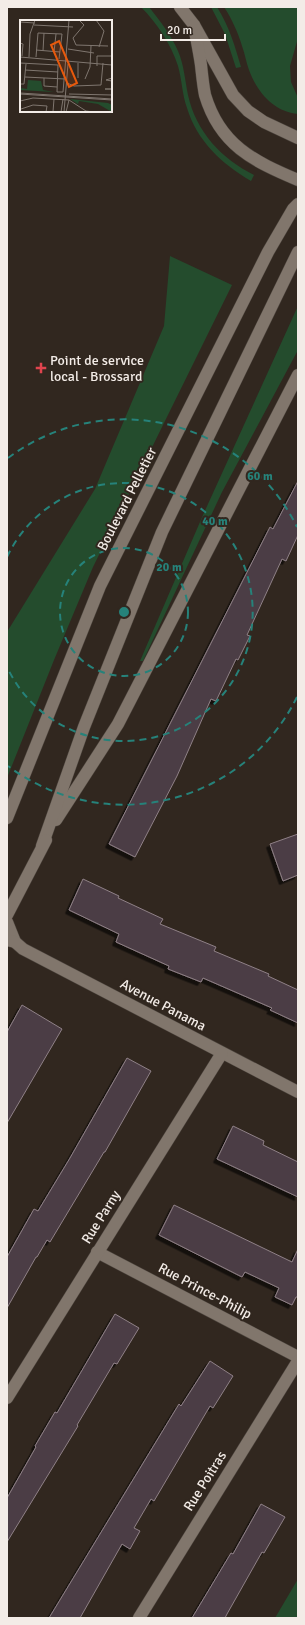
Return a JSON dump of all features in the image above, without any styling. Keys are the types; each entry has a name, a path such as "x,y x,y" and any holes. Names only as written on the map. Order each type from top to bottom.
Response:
{"street":[{"path":"180,7 194,26 233,95 248,111 264,122 298,138"},
{"path":"194,26 205,94 213,116 225,134 236,146 253,158 298,180"},
{"name":"Boulevard Pelletier","path":"7,818 100,586 268,252 293,209 298,204"},
{"path":"42,846 84,727 162,532 298,252"},
{"path":"7,916 55,822 118,724 298,375"},
{"name":"Avenue Panama","path":"7,922 11,941 24,949 298,1092"},
{"name":"Rue Parny","path":"7,1398 222,1052"},
{"name":"Rue Prince-Philip","path":"97,1252 298,1357"},
{"name":"Rue Poitras","path":"138,1618 298,1361"}],"green space":[{"path":"141,7 149,7 165,28 178,51 182,62 188,95 197,121 212,143 221,152 231,161 254,175 251,181 221,159 197,131 185,103 178,66 172,50 153,20"},
{"path":"211,7 217,7 225,21 241,67 236,68 225,34"},
{"path":"224,7 298,7 298,38 290,66 291,82 298,98 298,114 281,109 274,105 257,86 249,70 237,31"},
{"path":"170,256 232,285 93,567 7,778 7,632 95,489 164,326"},
{"path":"298,306 298,350 222,492 143,661 140,661 203,515"},
{"path":"298,1579 298,1618 275,1618"}],"building":[{"path":"298,481 298,535 286,561 282,559 247,635 250,636 238,660 236,659 216,701 211,699 177,776 135,857 109,844 270,527 273,529"},
{"path":"298,834 298,875 283,881 270,844"},
{"path":"83,879 119,896 118,898 163,919 160,924 216,947 214,951 269,974 268,976 298,990 298,1023 270,1010 272,1008 203,978 201,982 168,969 169,966 116,942 119,934 69,910"},
{"path":"22,1005 62,1029 7,1123 7,1032"},
{"path":"127,1058 151,1071 105,1152 50,1242 47,1240 36,1257 7,1308 7,1257 34,1209 38,1211 70,1158"},
{"path":"233,1126 264,1141 263,1145 298,1162 298,1197 217,1159"},
{"path":"174,1205 292,1262 298,1249 298,1297 296,1297 292,1305 275,1297 279,1288 245,1272 242,1277 159,1235"},
{"path":"115,1314 139,1328 117,1364 114,1363 77,1425 78,1426 7,1542 7,1498 36,1447 35,1446 55,1412 57,1413"},
{"path":"210,1361 233,1376 213,1408 210,1406 154,1501 151,1499 134,1528 140,1531 130,1549 122,1544 80,1618 49,1618 179,1404 181,1406"},
{"path":"261,1504 285,1517 264,1553 262,1552 225,1618 192,1618 231,1553 233,1554"}],"place":[{"name":"Point de service local - Brossard","path":"41,368"}]}
